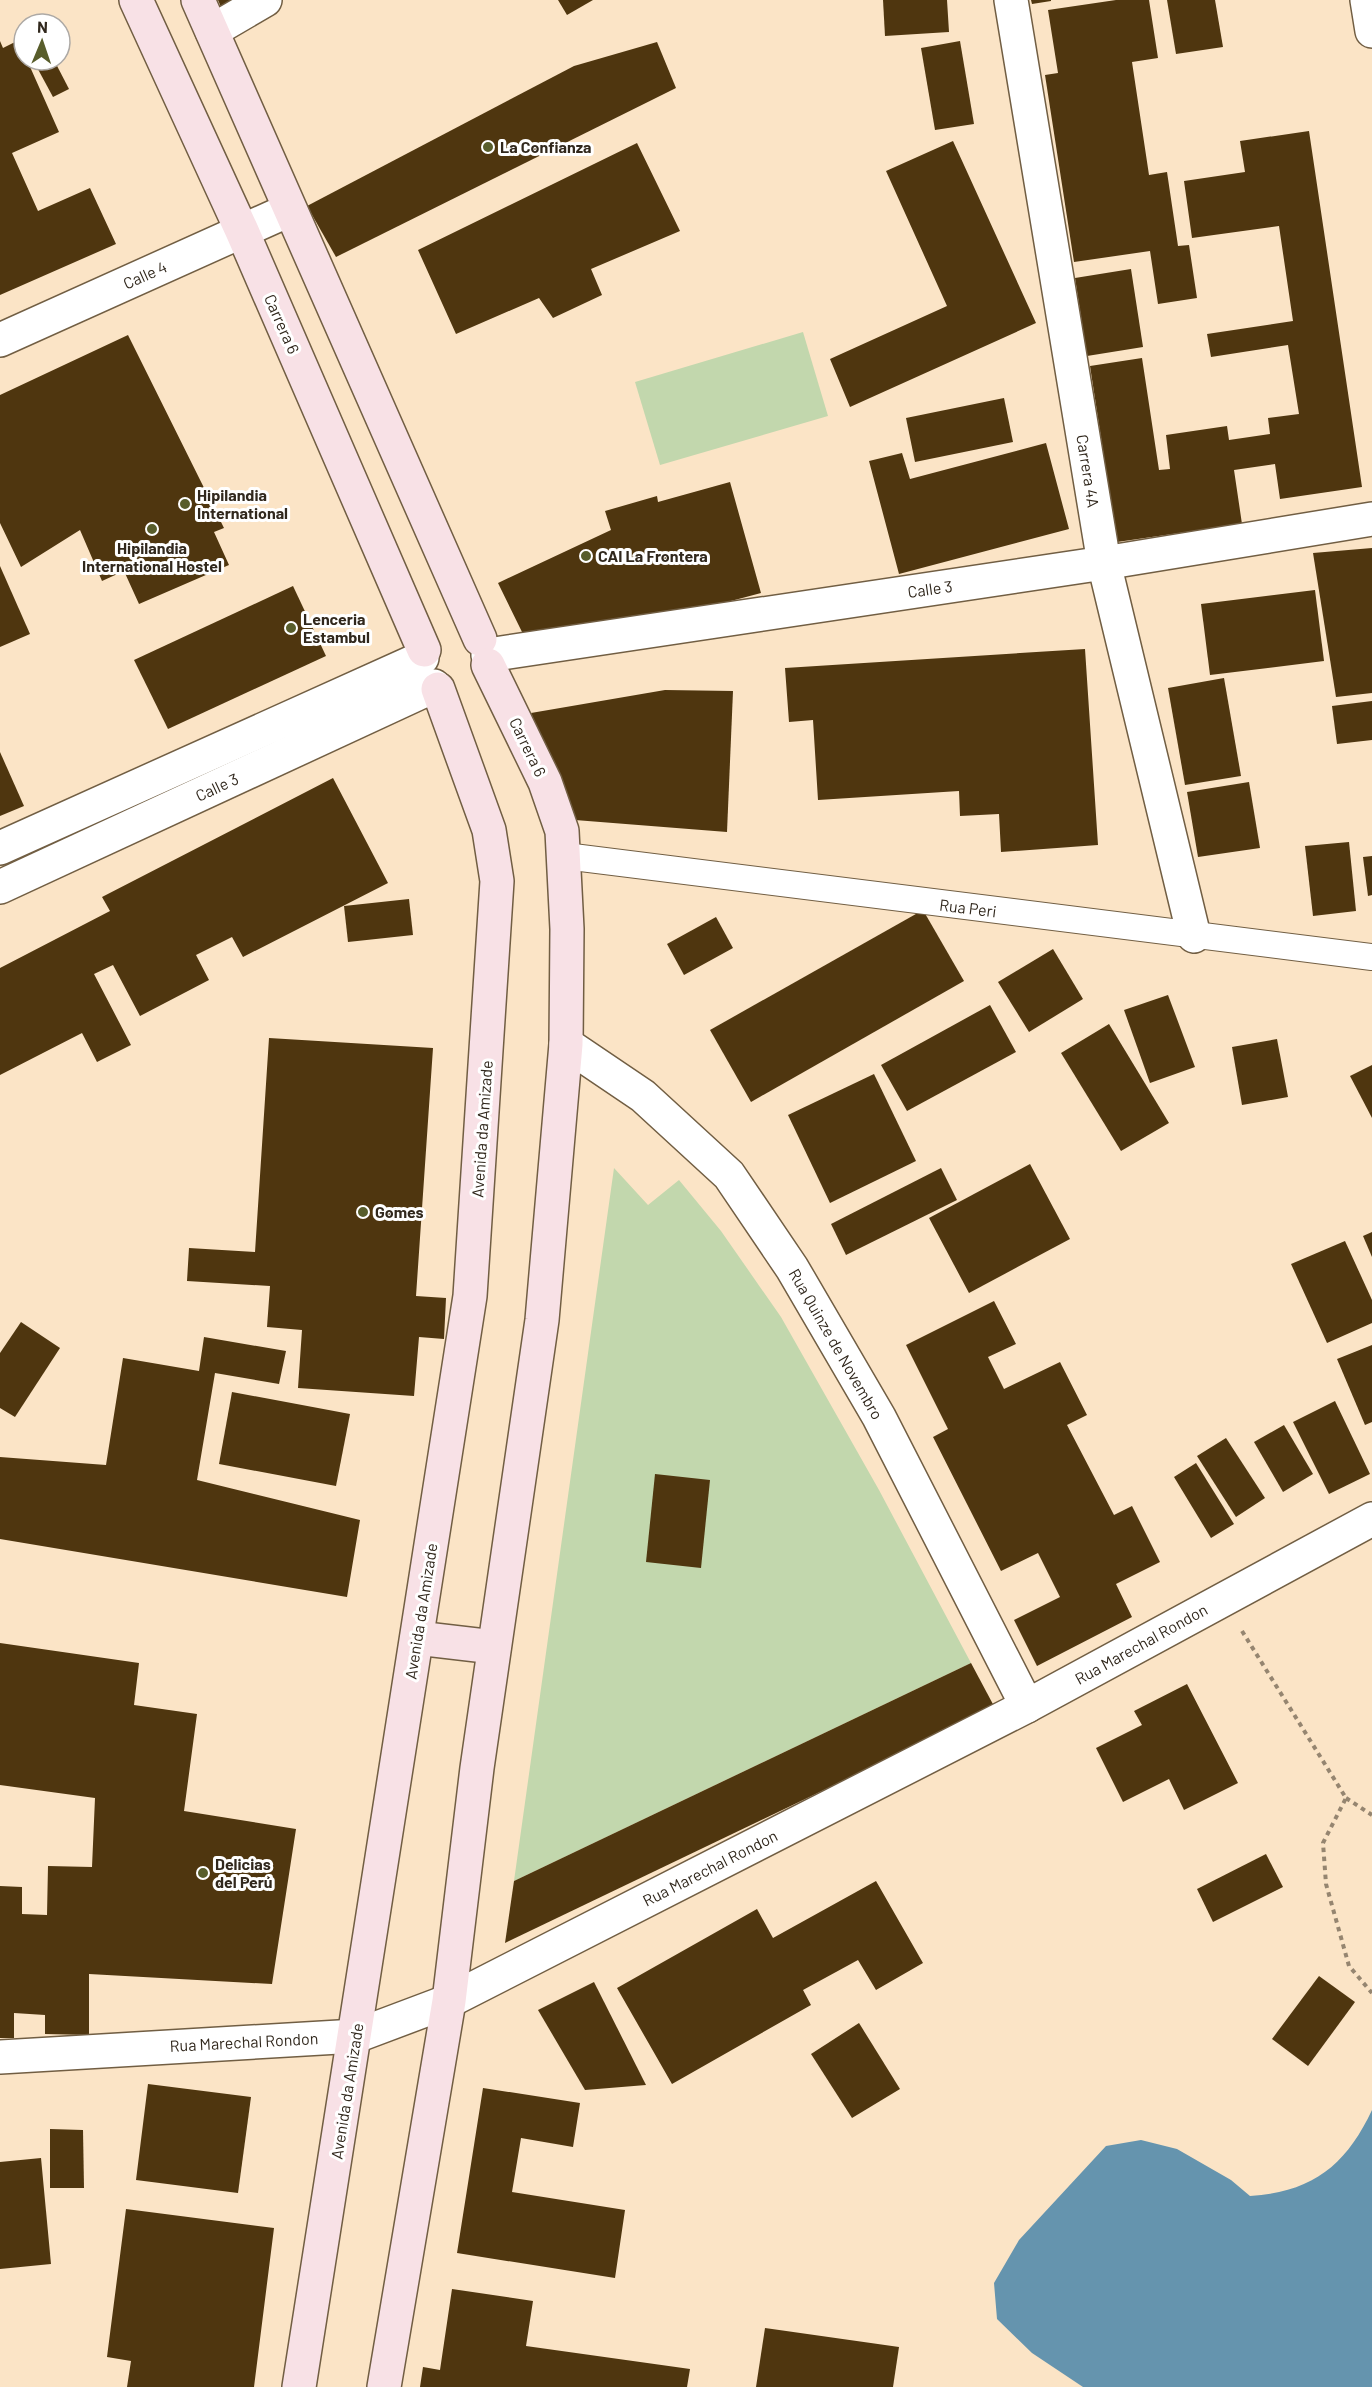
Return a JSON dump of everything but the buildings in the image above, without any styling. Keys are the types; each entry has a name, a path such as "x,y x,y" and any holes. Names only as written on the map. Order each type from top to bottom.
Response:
{"main road":[{"name":"Carrera 6","path":"136,0 242,231 430,671 489,830"},
{"name":"Carrera 6","path":"198,0 485,653 545,782 564,843"},
{"path":"454,628 472,633 485,653 485,675 470,691 459,694 430,671 436,635 454,628"},
{"name":"Avenida da Amizade","path":"299,2387 357,2036 470,1296 495,931 497,881 489,830"},
{"path":"384,2387 449,2001 494,1647 542,1320 566,1044 564,843"},
{"path":"417,1638 494,1647"}],"street":[{"path":"212,30 265,0"},
{"name":"Carrera 4A","path":"1011,0 1104,563 1194,936"},
{"path":"1367,0 1372,31"},
{"name":"Calle 4","path":"0,340 289,210"},
{"name":"Calle 3","path":"485,653 1104,563 1372,519"},
{"name":"Calle 3","path":"0,848 430,671"},
{"name":"Calle 3","path":"0,887 430,671"},
{"name":"Rua Peri","path":"564,843 1194,936 1372,957"},
{"name":"Rua Quinze de Novembro","path":"566,1044 643,1096 729,1174 792,1268 879,1417 1027,1706"},
{"name":"Rua Marechal Rondon","path":"0,2057 357,2036 449,2001 1027,1706 1372,1519"}],"path":[{"path":"1223,1600 1346,1798 1372,1815"},
{"path":"1346,1798 1323,1843 1326,1884 1349,1966 1372,1993"}],"green space":[{"path":"803,332 828,416 660,465 635,382"},
{"path":"614,1168 648,1205 679,1180 721,1231 781,1317 879,1490 971,1663 514,1881"}],"water":[{"path":"1372,2110 1372,2387 1083,2387 1032,2353 997,2319 994,2283 1019,2240 1106,2146 1141,2140 1177,2149 1231,2180 1250,2196 1292,2189 1325,2172 1351,2146"}],"place":[{"name":"La Confianza","path":"488,147"},
{"name":"Hipilandia International","path":"185,504"},
{"name":"Hipilandia International Hostel","path":"152,529"},
{"name":"CAI La Frontera","path":"586,556"},
{"name":"Lenceria Estambul","path":"291,628"},
{"name":"Gomes","path":"363,1212"},
{"name":"Delicias del Perú","path":"203,1873"}]}
